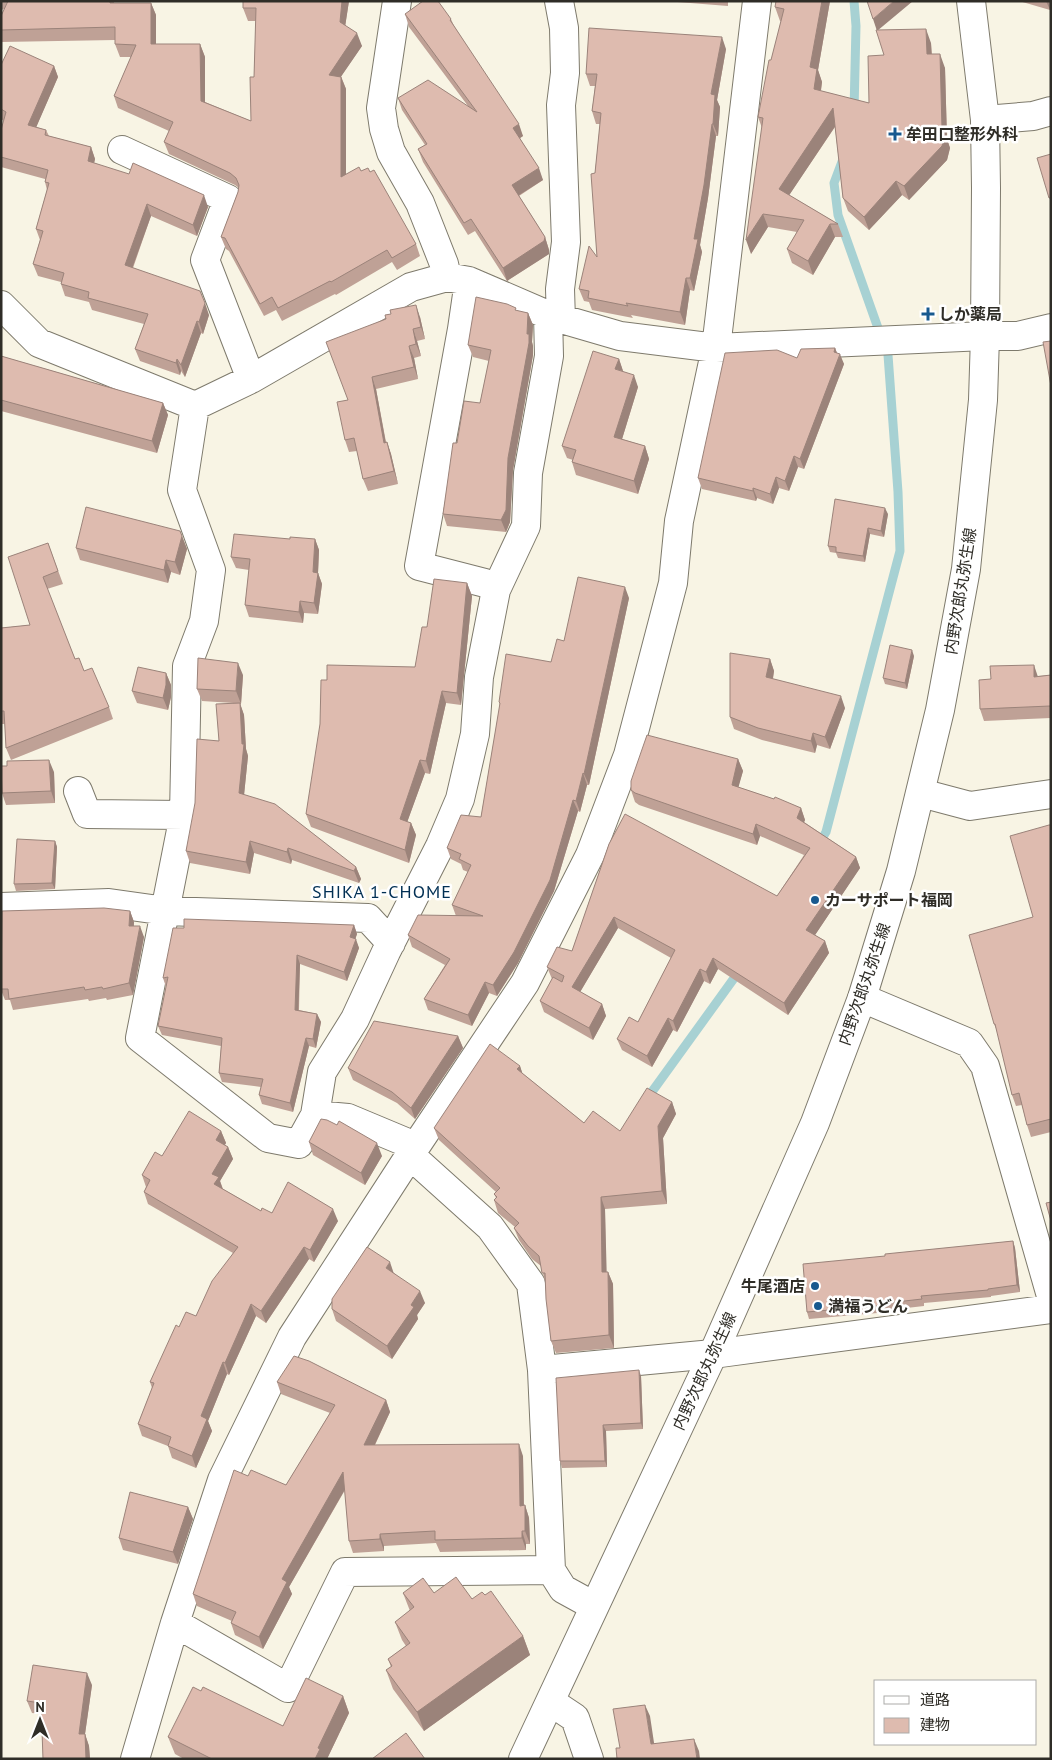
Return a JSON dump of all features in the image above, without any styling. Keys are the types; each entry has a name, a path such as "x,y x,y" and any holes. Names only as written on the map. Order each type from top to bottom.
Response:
{"street":[{"path":"397,1 381,108 384,129 391,152 420,203 444,264 458,279 555,317 620,336 716,348 1018,336 1051,328"},
{"path":"195,406 182,490 211,570 204,621 187,666 184,815 140,1038 268,1138 299,1144 315,1115 322,1072 355,1019 391,942 440,846 460,799 475,734 479,677 496,590 526,526 528,473 549,356 566,242 561,105 565,74 564,28 559,1"},
{"path":"135,1759 175,1623 222,1480 292,1337 412,1151 525,983 590,855 624,764 673,583 679,521 716,348 757,1"},
{"name":"内野次郎丸弥生線","path":"523,1759 713,1354 815,1123 862,998 901,871 921,793 940,710 966,569 982,400 985,336 985,120 971,1"},
{"path":"985,120 1033,116 1051,112"},
{"path":"122,150 228,199 205,260 251,379"},
{"path":"1,305 39,342 195,406 251,379 411,287 458,279"},
{"path":"458,279 462,329 419,566 485,583 496,590"},
{"path":"78,791 87,814 184,815"},
{"path":"921,793 970,806 1051,794"},
{"path":"1,907 109,903 166,911 368,918 391,942"},
{"path":"862,998 969,1043 985,1066 1051,1296"},
{"path":"315,1115 348,1118 412,1151 490,1227 530,1284 542,1370 551,1570 563,1589 594,1606"},
{"path":"542,1370 713,1354 1051,1309"},
{"path":"175,1623 288,1688 345,1572 551,1570"},
{"path":"551,1702 575,1718 589,1759"}],"building":[{"path":"8,1 151,3 151,44 200,44 201,101 251,121 250,77 254,77 256,8 243,8 243,1 342,1 340,22 357,33 329,75 341,77 341,177 359,167 361,171 368,168 370,172 374,170 416,244 392,258 387,250 331,282 278,308 272,297 260,304 225,238 221,237 238,192 239,185 236,178 230,173 164,142 173,122 114,96 136,45 115,44 115,27 1,30 1,16"},
{"path":"423,1 438,1 451,19 519,124 513,128 539,168 512,185 545,237 544,241 503,268 471,219 464,223 418,149 427,144 398,98 428,80 477,112 405,14"},
{"path":"776,1 822,1 810,67 817,69 814,89 869,103 868,56 884,55 876,30 926,29 927,54 940,54 942,129 945,134 942,146 904,186 896,181 864,217 843,198 833,108 779,189 838,224 830,224 808,261 787,249 804,220 763,214 746,240 763,118 758,117 769,60 771,60 784,9 775,7"},
{"path":"867,1 894,1 873,19"},
{"path":"589,28 722,37 711,94 715,95 713,124 694,239 698,239 690,278 686,278 680,312 626,303 628,306 588,298 589,291 579,289 589,246 597,257 591,174 595,173 601,113 592,111 597,74 586,74"},
{"path":"10,46 54,66 28,125 46,130 45,135 91,147 88,161 129,174 133,163 204,195 193,225 147,204 125,265 200,291 205,303 181,365 177,359 176,363 135,349 148,314 88,298 89,292 61,284 64,273 33,264 43,231 36,229 49,183 45,182 48,170 1,157 1,130 6,112 1,109 1,65"},
{"path":"1051,154 1051,198 1049,198 1037,158"},
{"path":"476,297 507,304 516,308 515,310 528,313 527,334 529,334 529,343 508,458 506,510 501,520 443,514 453,443 457,443 464,401 480,403 491,350 468,345"},
{"path":"416,305 421,327 413,329 416,344 409,346 414,367 372,377 384,443 387,442 394,471 363,479 354,438 345,440 337,402 348,400 326,342 386,319 385,315 391,314 390,310"},
{"path":"1051,341 1051,386 1043,342"},
{"path":"835,348 834,352 840,354 800,459 794,456 785,481 776,477 770,494 753,488 753,491 698,478 725,353 777,350 797,358 801,349"},
{"path":"593,351 619,359 615,369 634,375 614,437 645,446 634,481 572,462 576,450 562,446"},
{"path":"1,356 163,403 152,441 1,400"},
{"path":"835,499 885,508 881,531 868,528 863,556 836,552 836,547 828,546"},
{"path":"86,507 180,531 182,536 175,562 166,560 164,570 76,548"},
{"path":"234,534 290,539 290,537 315,539 313,572 318,573 314,603 300,601 299,612 245,605 250,559 231,557"},
{"path":"48,543 58,571 43,577 75,659 79,658 84,671 92,668 109,707 6,748 4,711 1,711 1,628 30,625 8,557"},
{"path":"578,577 625,587 584,774 576,801 573,800 550,880 514,952 493,985 485,982 468,1015 424,999 450,959 408,935 418,915 483,916 452,905 471,865 459,859 461,854 447,848 461,815 481,817 506,654 551,662 557,639 564,641"},
{"path":"434,579 467,583 457,693 442,691 426,761 420,760 400,819 411,823 405,850 306,814 320,724 321,680 327,680 327,665 415,667 422,627 427,627"},
{"path":"890,645 912,650 905,683 883,678"},
{"path":"730,653 770,659 766,677 841,696 825,737 813,733 811,741 758,728 730,717"},
{"path":"198,658 238,663 236,691 197,689"},
{"path":"1034,665 1034,677 1051,675 1051,708 1050,706 980,709 979,680 991,679 990,666"},
{"path":"138,667 166,673 163,698 132,691"},
{"path":"240,703 242,744 244,744 239,793 275,804 356,867 354,871 288,848 287,852 250,841 246,862 186,851 195,803 197,739 219,741 216,704"},
{"path":"647,735 738,759 732,785 774,799 775,797 801,808 797,818 856,857 806,930 825,941 784,1003 713,958 706,972 700,969 673,1021 668,1018 647,1056 617,1039 629,1017 638,1022 675,950 614,917 572,987 602,1004 589,1028 540,1001 553,977 562,982 564,976 547,967 557,947 572,951 609,844 625,814 777,896 810,848 756,824 753,834 635,793 631,790 631,781"},
{"path":"49,760 51,791 2,793 1,766 7,766 7,761"},
{"path":"1051,825 1051,1119 1027,1125 1019,1093 1012,1095 995,1024 969,935 1033,917 1010,836"},
{"path":"17,839 55,841 52,883 14,884"},
{"path":"104,908 130,911 129,926 140,926 129,983 103,989 102,987 85,990 84,987 9,999 8,989 1,989 2,911"},
{"path":"184,919 354,925 350,937 356,939 344,972 297,955 295,1010 317,1014 313,1039 306,1038 290,1103 259,1095 263,1079 219,1073 222,1038 158,1026 168,977 163,978 173,928 184,928"},
{"path":"374,1021 458,1036 411,1108 392,1092 348,1068"},
{"path":"490,1044 520,1066 517,1069 584,1123 593,1111 620,1131 647,1088 672,1102 658,1126 662,1191 601,1197 602,1272 608,1272 609,1335 551,1341 545,1273 542,1273 539,1256 528,1246 514,1228 519,1223 494,1200 497,1197 494,1194 500,1188 434,1128"},
{"path":"189,1111 221,1131 216,1140 228,1147 212,1174 219,1177 214,1184 261,1211 262,1208 272,1213 288,1182 333,1209 310,1250 304,1247 261,1311 251,1304 225,1363 223,1362 201,1416 207,1419 192,1456 168,1446 171,1437 138,1424 154,1383 150,1382 176,1325 179,1327 186,1312 196,1316 212,1281 238,1247 144,1192 150,1180 142,1175 155,1152 162,1156"},
{"path":"321,1119 337,1125 339,1121 377,1143 361,1173 309,1142"},
{"path":"1051,1202 1051,1221 1046,1203"},
{"path":"1013,1241 1017,1285 988,1290 921,1296 922,1299 887,1303 887,1305 807,1312 803,1264"},
{"path":"367,1247 390,1262 386,1268 420,1291 411,1305 414,1307 387,1346 332,1309 332,1299"},
{"path":"294,1356 309,1361 386,1400 364,1445 519,1444 520,1506 525,1505 525,1531 522,1531 522,1538 435,1540 435,1531 380,1534 380,1539 349,1541 343,1472 282,1579 287,1582 259,1637 231,1623 236,1612 193,1594 234,1470 248,1476 251,1470 286,1485 335,1405 277,1382"},
{"path":"639,1370 641,1423 603,1425 605,1461 560,1461 556,1378"},
{"path":"130,1492 188,1507 173,1552 119,1538"},
{"path":"456,1577 472,1599 482,1592 485,1595 491,1591 523,1636 417,1712 386,1670 392,1666 388,1659 410,1643 395,1622 414,1607 403,1593 423,1578 434,1593"},
{"path":"33,1665 87,1673 79,1734 85,1734 86,1759 43,1759 41,1703 27,1701"},
{"path":"306,1678 343,1696 318,1748 320,1749 315,1759 212,1759 168,1737 193,1687 201,1691 203,1687 283,1726"},
{"path":"645,1705 651,1744 694,1739 697,1759 617,1759 616,1748 620,1748 613,1709"},
{"path":"406,1733 425,1759 372,1759"}],"waterway":[{"path":"854,1 856,26 854,111"},
{"path":"843,159 834,183 838,215 878,328"},
{"path":"818,845 826,832 900,551 898,492 888,355"},
{"path":"646,1100 740,970"}],"place":[{"name":"牟田口整形外科","path":"895,134"},
{"name":"しか薬局","path":"928,314"},
{"name":"カーサポート福岡","path":"815,900"},
{"name":"牛尾酒店","path":"815,1286"},
{"name":"満福うどん","path":"818,1306"}],"district":[{"name":"SHIKA 1-CHOME","path":"382,891"}]}
